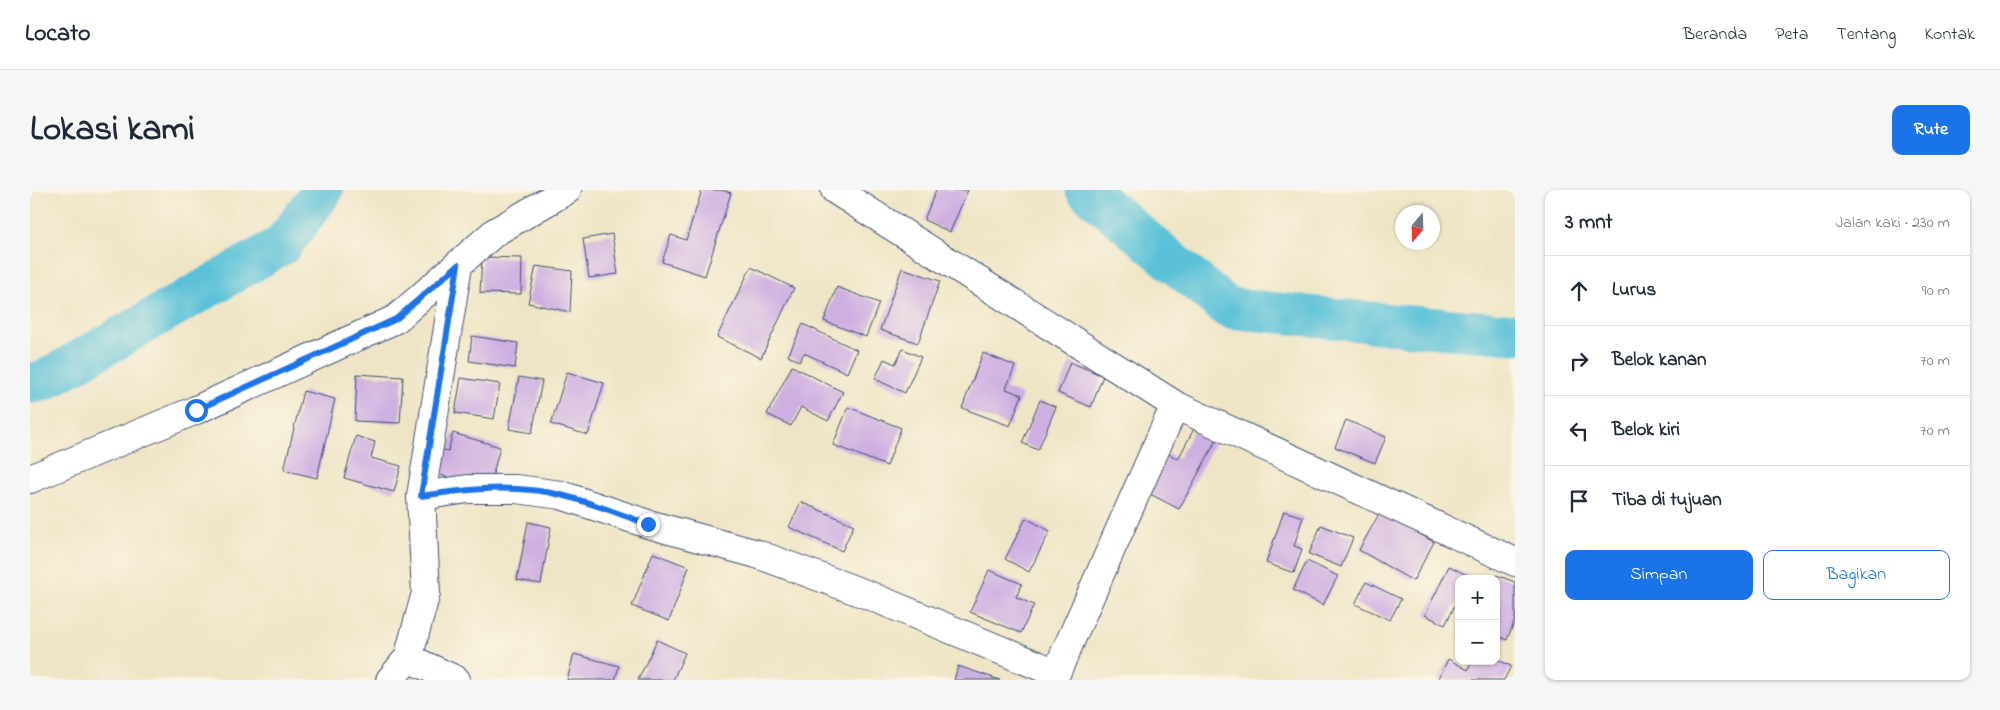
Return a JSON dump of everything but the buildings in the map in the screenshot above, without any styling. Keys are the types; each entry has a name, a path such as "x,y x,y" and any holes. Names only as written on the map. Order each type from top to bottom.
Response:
{"street":[{"path":"30,479 196,410 396,319 495,232 567,190"},
{"path":"835,190 1175,405 1515,562"},
{"path":"390,680 408,658 426,593 421,496 458,265"},
{"path":"421,496 468,489 516,489 561,495 648,524 757,554 868,595 1054,677 1175,405"},
{"path":"408,658 456,680"}],"waterway":[{"path":"30,383 43,381 282,245 323,190"},
{"path":"1086,190 1228,308 1515,334"}],"route":[{"path":"196,410 396,319 458,265 421,496 468,489 516,489 561,495 648,524"}]}
